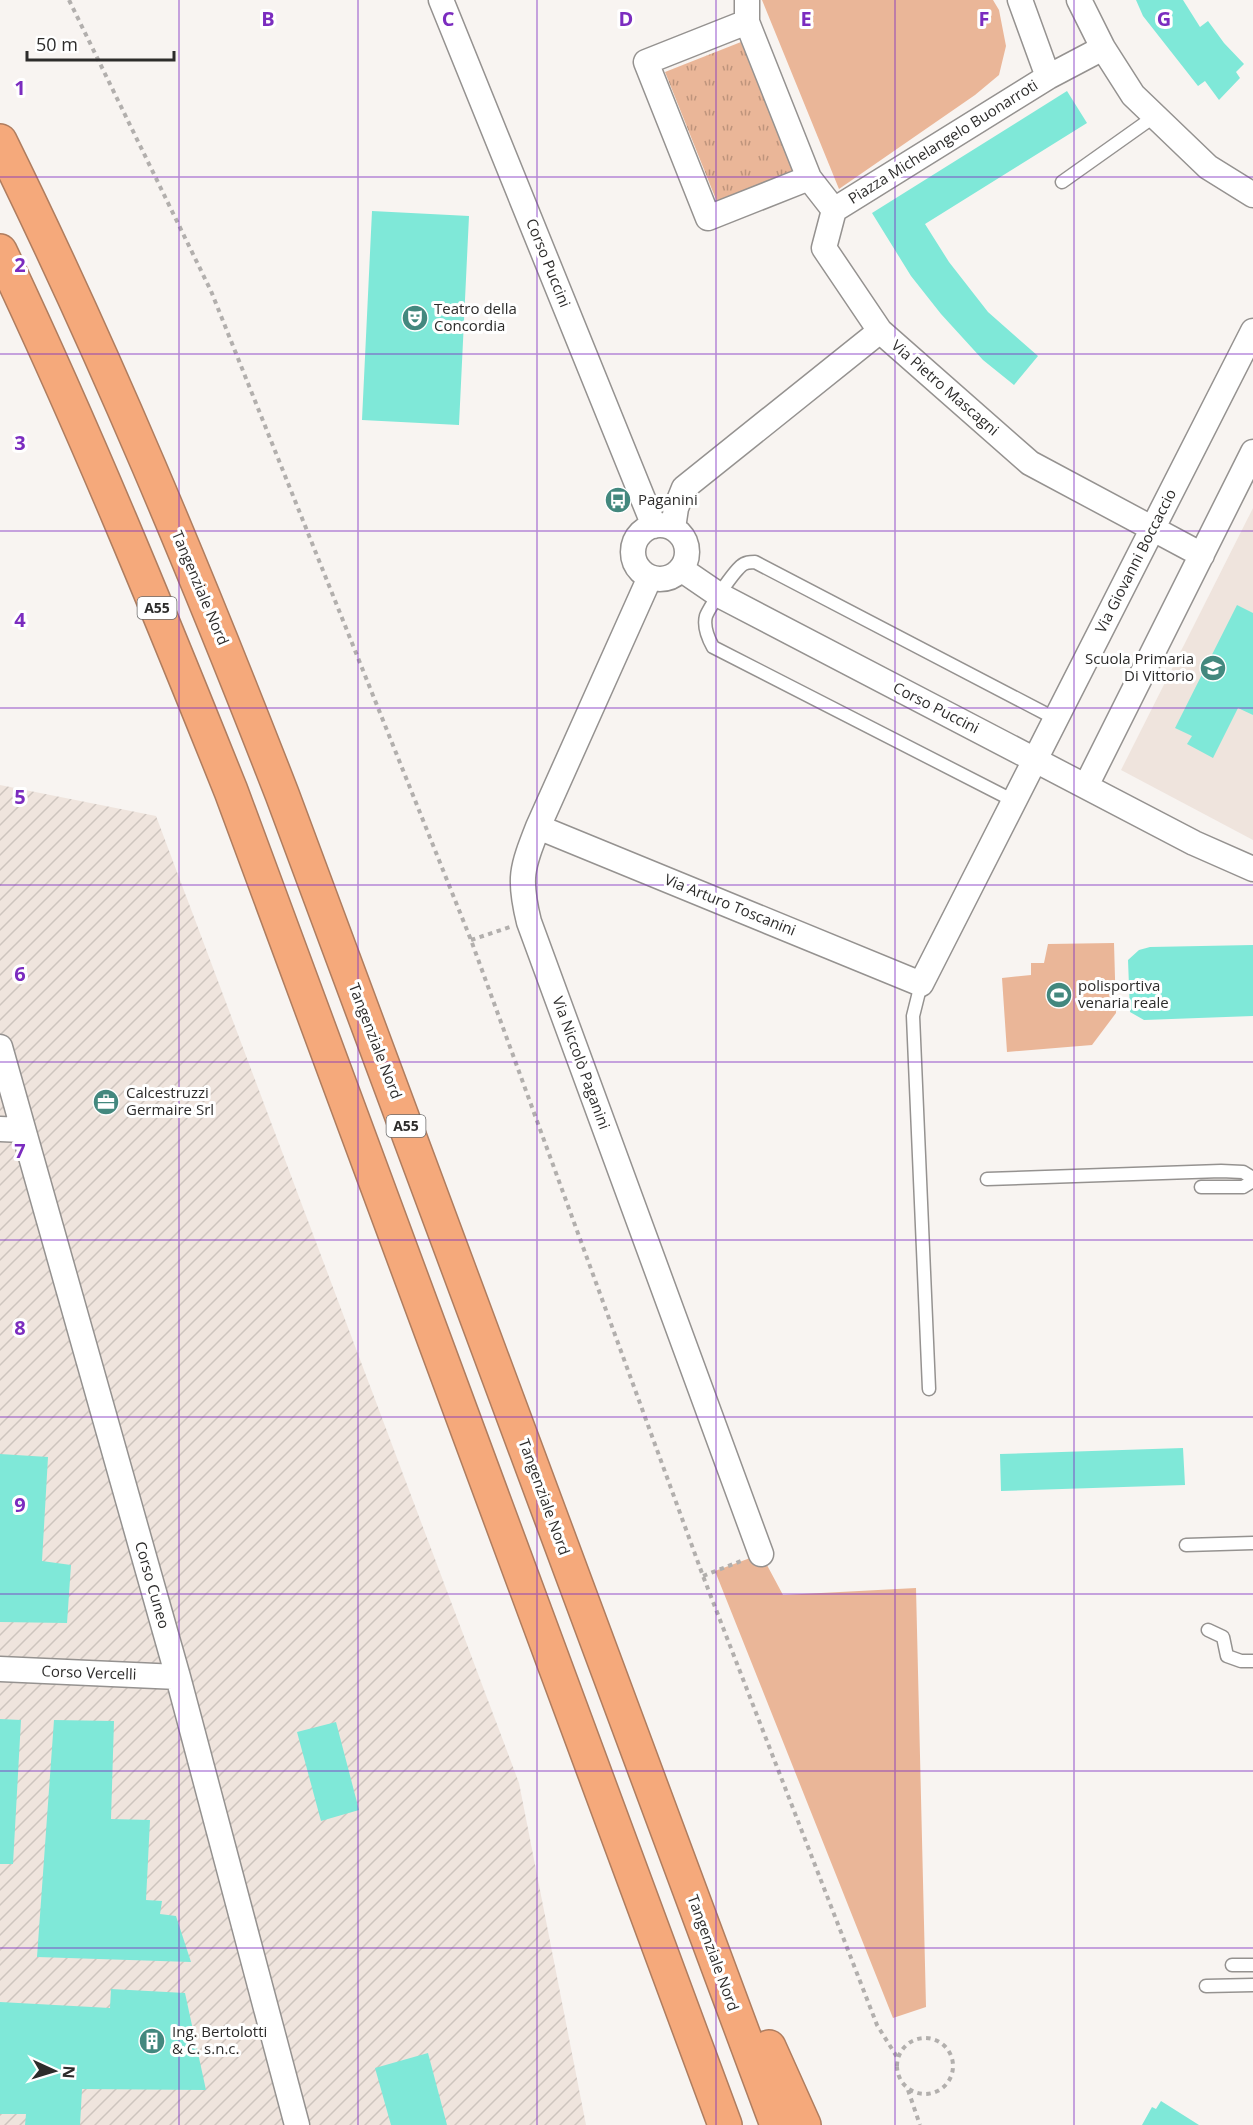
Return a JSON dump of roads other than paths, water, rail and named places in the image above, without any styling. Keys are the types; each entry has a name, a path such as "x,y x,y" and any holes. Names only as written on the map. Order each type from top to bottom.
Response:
{"highway":[{"name":"Tangenziale Nord","path":"0,141 151,470 223,643 400,1108 777,2125"},
{"name":"A55","path":"0,251 89,446 231,791 725,2125"},
{"path":"661,1815 804,2125"}],"street":[{"name":"Corso Puccini","path":"441,0 664,527"},
{"name":"Piazza Michelangelo Buonarroti","path":"1020,0 1048,77"},
{"path":"1079,0 1103,48 1134,94 1208,167 1253,195"},
{"path":"809,178 708,218 646,62 747,11 809,178 834,210"},
{"name":"Piazza Michelangelo Buonarroti","path":"880,331 824,248 834,210 1048,77 1103,48"},
{"name":"Via Pietro Mascagni","path":"664,527 676,508 684,488 880,331 1030,463 1202,555"},
{"name":"Via Giovanni Boccaccio","path":"921,984 1253,331"},
{"path":"1086,786 1253,452"},
{"path":"664,527 680,534 686,543 687,553 681,569 672,577 661,579 650,577 641,570 635,561 633,550 636,540 643,531 664,527"},
{"name":"Corso Puccini","path":"681,569 719,595 1194,843"},
{"name":"Via Niccolò Paganini","path":"650,577 538,827 523,865 522,894 529,922 761,1554"},
{"name":"Via Arturo Toscanini","path":"538,827 921,984"},
{"path":"1194,843 1253,869"},
{"path":"1194,843 1253,881"},
{"name":"Corso Cuneo","path":"0,1047 11,1130 178,1677 297,2125"},
{"name":"Corso Vercelli","path":"0,1669 178,1677"}],"lane":[{"path":"1062,182 1155,116"},
{"path":"1014,801 713,647 706,634 706,616 741,566 748,562 755,562 1056,719"},
{"path":"921,984 913,1016 929,1389"},
{"path":"987,1179 1221,1171 1243,1172 1253,1180 1243,1187 1201,1187"},
{"path":"1186,1545 1253,1543"},
{"path":"1208,1630 1223,1637 1227,1656 1241,1661 1253,1661"},
{"path":"1232,1965 1253,1965"},
{"path":"1206,1986 1253,1984"}],"place":[{"name":"Teatro della Concordia","path":"415,318"},
{"name":"Paganini","path":"618,500"},
{"name":"Scuola Primaria Di Vittorio","path":"1213,668"},
{"name":"polisportiva venaria reale","path":"1059,995"},
{"name":"Calcestruzzi Germaire Srl","path":"106,1102"},
{"name":"Ing. Bertolotti & C. s.n.c.","path":"152,2041"}]}
